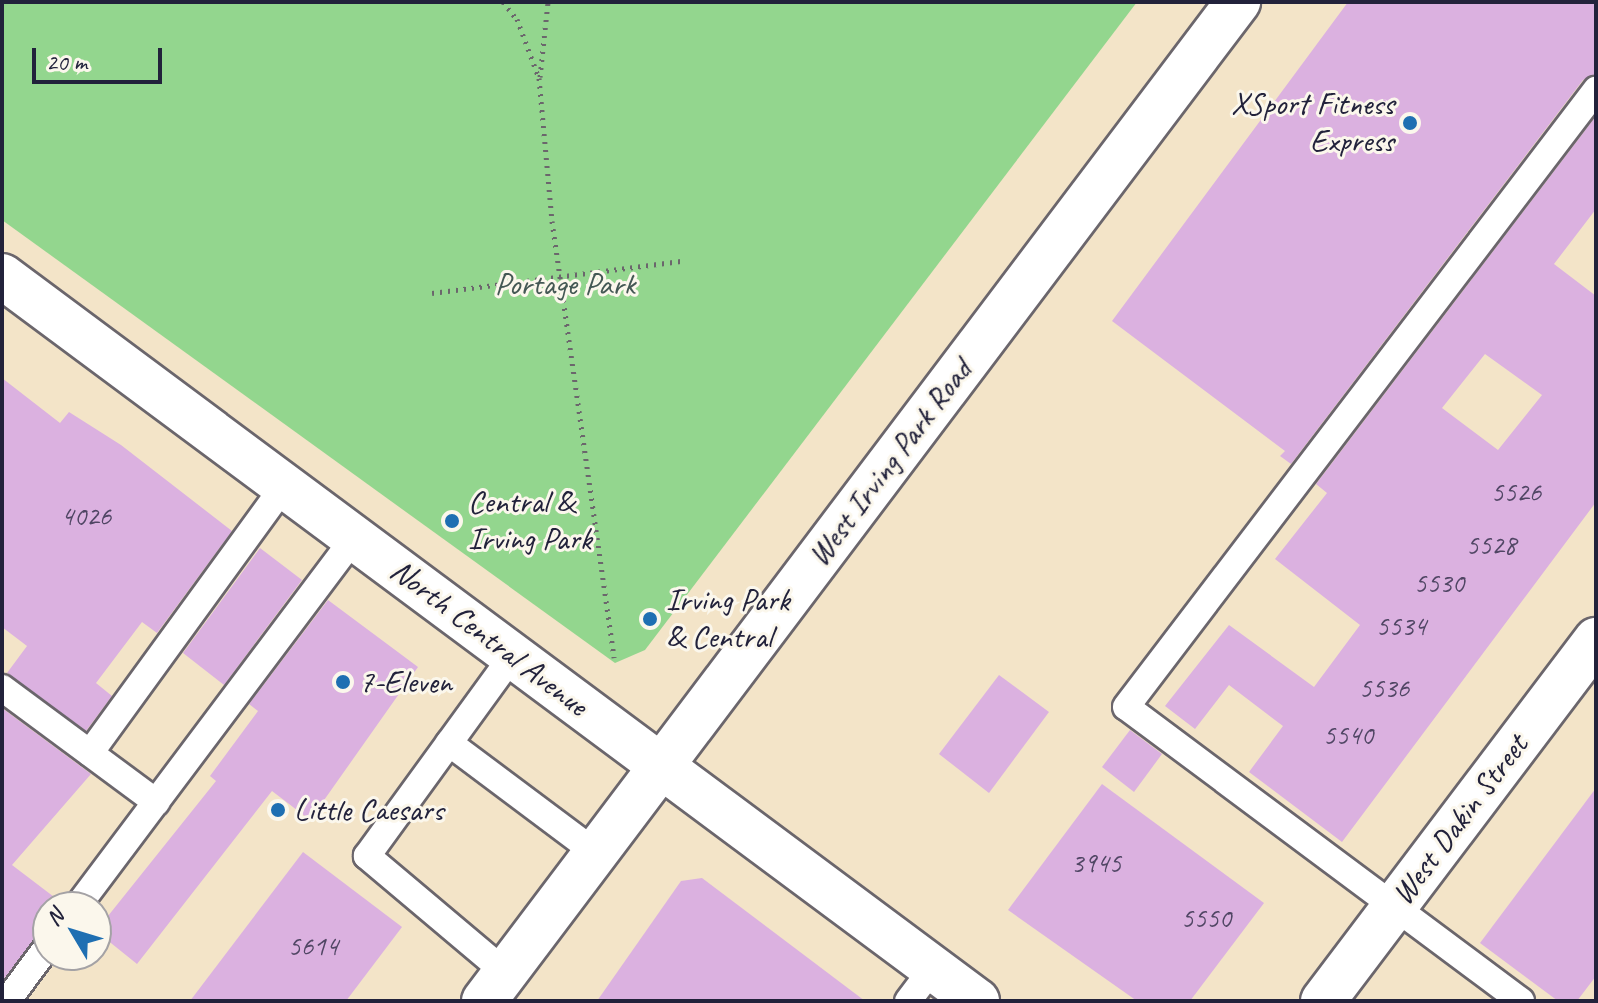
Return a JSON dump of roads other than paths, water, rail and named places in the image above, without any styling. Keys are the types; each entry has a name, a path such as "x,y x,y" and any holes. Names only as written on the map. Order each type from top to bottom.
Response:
{"main road":[{"name":"West Irving Park Road","path":"495,987 1238,2"},
{"name":"North Central Avenue","path":"2,276 661,767 920,985 977,1001"},
{"name":"West Dakin Street","path":"1323,1001 1596,640"}],"lane":[{"path":"1521,1001 1126,707 1596,90"},
{"path":"90,753 284,486"},
{"path":"89,891 355,537"},
{"path":"495,987 367,856 513,655"},
{"path":"2,688 156,802"},
{"path":"449,743 596,853"},
{"path":"7,1001 32,967"}],"place":[{"name":"XSport Fitness Express","path":"1410,123"},
{"name":"Central & Irving Park","path":"452,521"},
{"name":"Irving Park & Central","path":"650,619"},
{"name":"7-Eleven","path":"343,682"},
{"name":"Little Caesars","path":"278,810"}],"park label":[{"name":"Portage Park","path":"565,284"}]}
